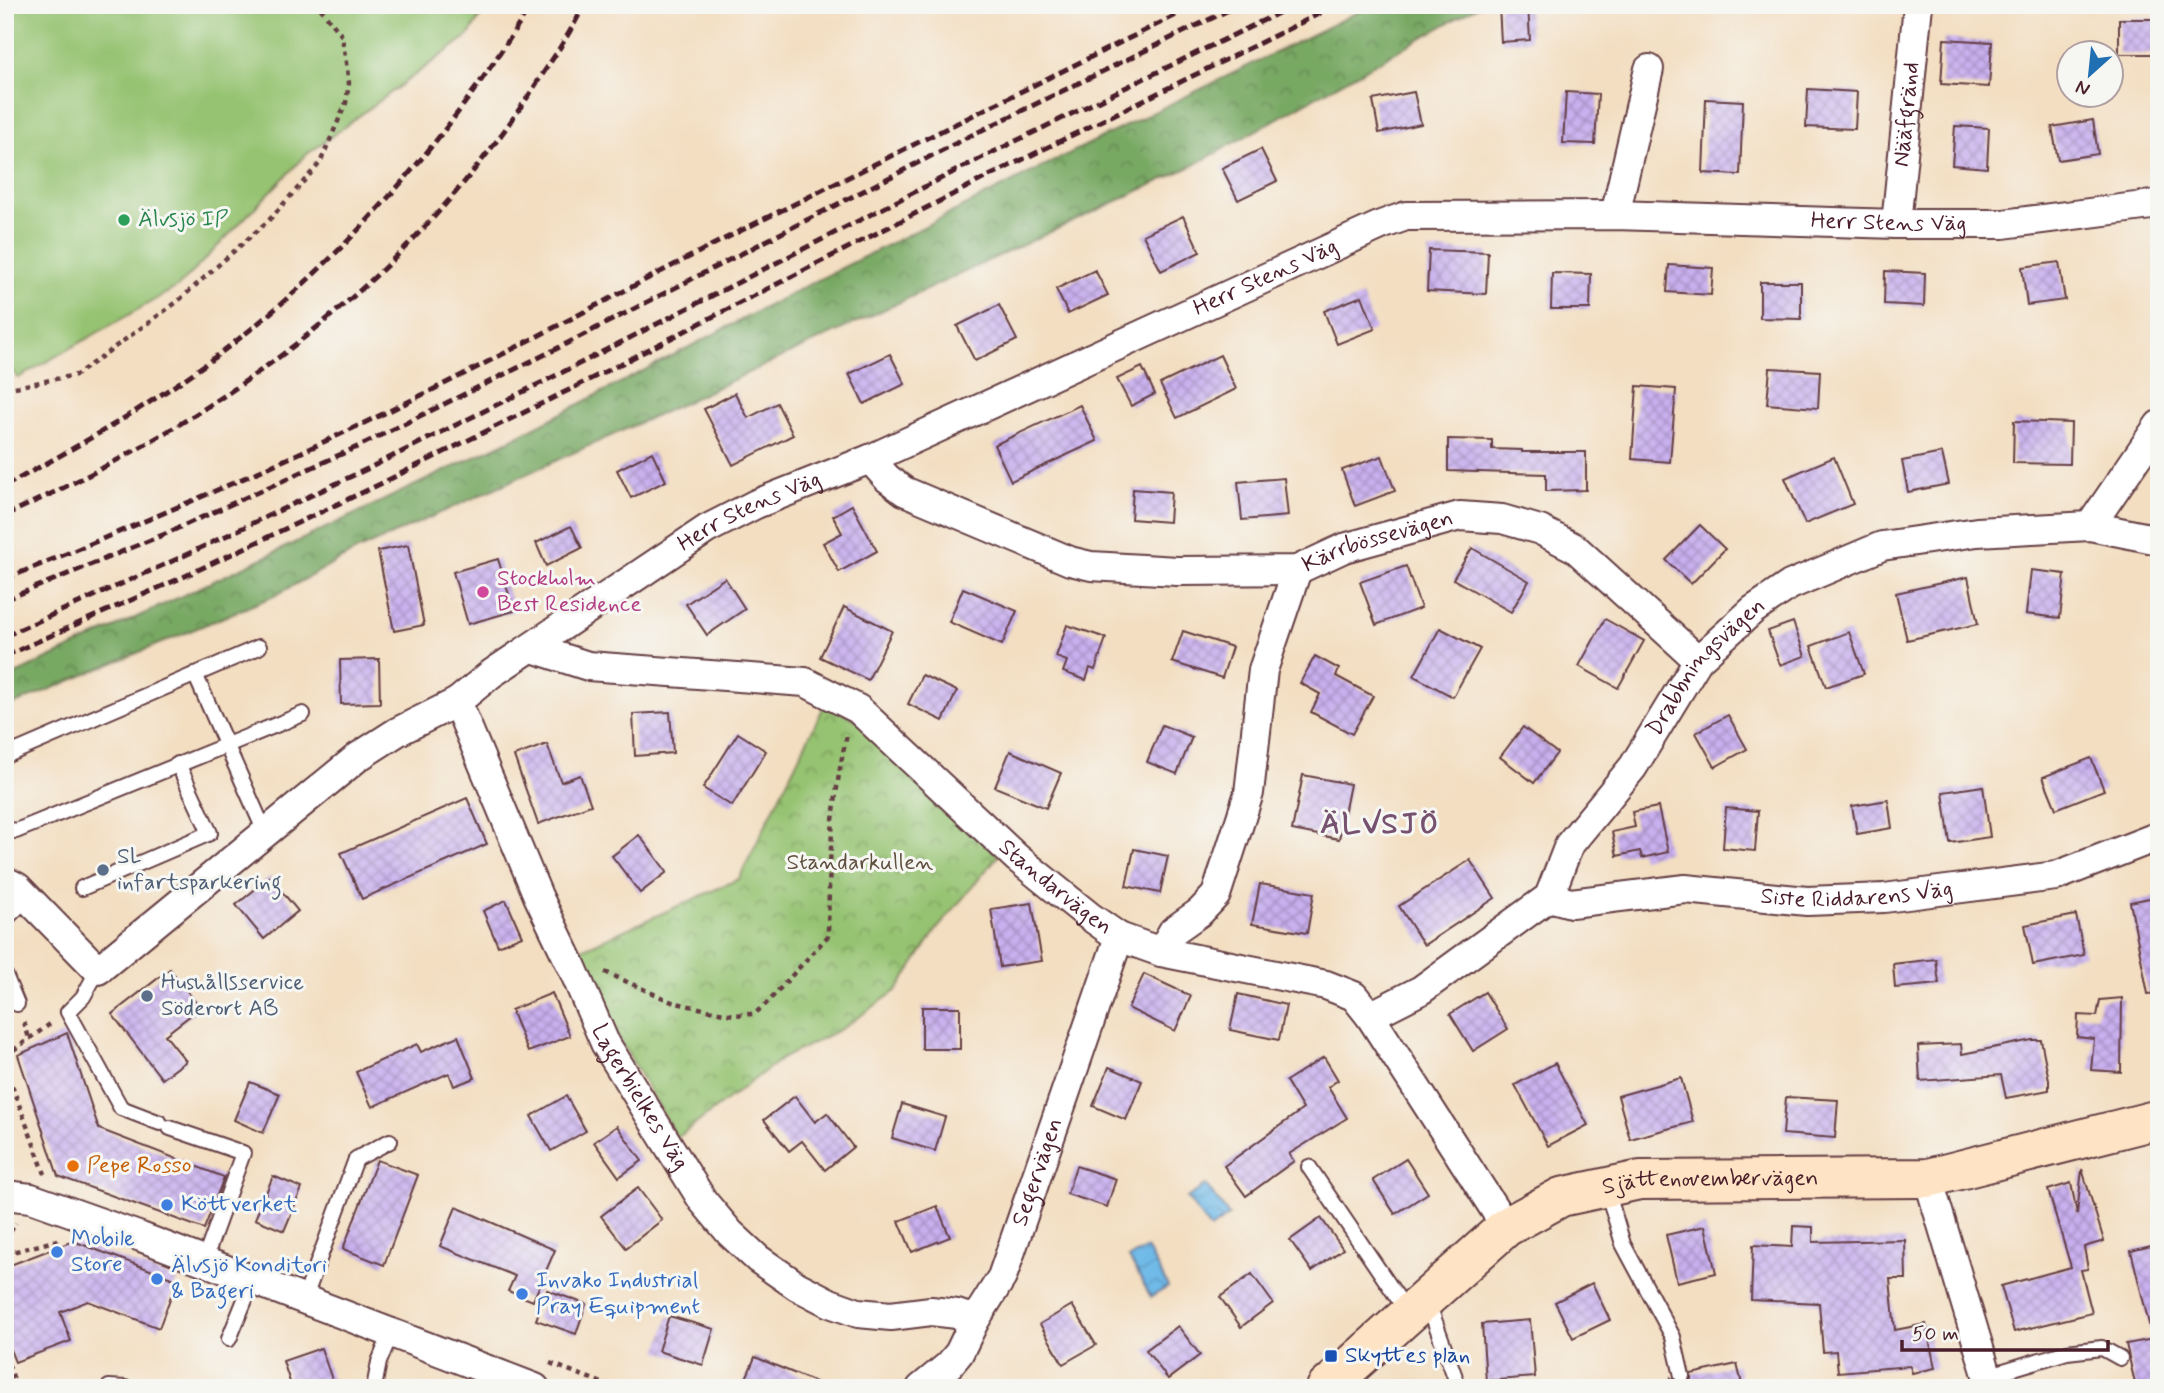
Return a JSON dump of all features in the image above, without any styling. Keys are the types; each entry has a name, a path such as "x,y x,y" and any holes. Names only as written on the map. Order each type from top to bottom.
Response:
{"street":[{"name":"Nääfgränd","path":"1896,224 1919,5"},
{"path":"1615,215 1649,69"},
{"name":"Herr Stens Väg","path":"98,970 358,757 397,732 457,702 491,674 707,529 756,504 870,459 1381,225 1406,216 1615,215 1896,224 2003,224 2159,204"},
{"path":"2090,526 2159,425"},
{"name":"Kärrbössevägen","path":"870,459 887,478 904,491 1070,561 1091,566 1177,571 1297,570 1344,548 1460,516 1502,519 1540,530 1576,548 1698,660"},
{"name":"Drabbningsvägen","path":"1549,897 1569,845 1633,766 1698,660 1753,610 1790,585 1882,546 1977,532 2090,526 2159,540"},
{"path":"1161,952 1173,931 1200,912 1216,895 1249,793 1264,670 1297,570"},
{"name":"Standarvägen","path":"532,648 588,666 805,682 855,707 1017,858 1119,937 1161,952 1326,985 1353,996 1370,1016 1506,1227"},
{"name":"Lagerbielkes Väg","path":"457,702 538,896 605,1044 703,1201 730,1233 758,1259 797,1286 830,1303 858,1313 891,1315 931,1311 957,1314 975,1320"},
{"name":"Siste Riddarens Väg","path":"1549,897 1571,903 1685,889 1807,901 1884,898 2056,876 2159,836"},
{"path":"16,890 98,970"},
{"path":"1370,1016 1421,990 1549,897"},
{"name":"Segervägen","path":"922,1388 959,1353 975,1320 1002,1277 1119,937"},
{"name":"Sjättenovembervägen","path":"1326,1388 1506,1227 1561,1197 1640,1180 1928,1178 2158,1114"},
{"path":"1928,1178 1989,1382"},
{"path":"5,1195 31,1198 54,1205 535,1388"},
{"path":"5,1212 54,1205"}],"lane":[{"path":"5,756 259,647"},
{"path":"195,674 265,832"},
{"path":"5,829 16,831 303,713"},
{"path":"82,888 210,832 178,764"},
{"path":"5,920 16,890"},
{"path":"98,970 83,996 68,1012 121,1108 243,1153 204,1261"},
{"path":"5,975 17,1004"},
{"path":"304,1300 356,1159 390,1140"},
{"path":"1309,1167 1417,1306 1459,1388"},
{"path":"1606,1187 1623,1244 1673,1337 1682,1376"},
{"path":"229,1339 253,1280"},
{"path":"374,1388 379,1362 391,1334"},
{"path":"1989,1382 2067,1352 2102,1348 2120,1358"},
{"path":"108,1387 125,1388"}],"path":[{"path":"5,389 76,375 177,302 270,219 320,163 346,103 349,83 342,36 318,5"},
{"path":"572,967 585,962 671,1002 708,1010 734,1015 754,1014 764,1006 828,936 829,875 838,771 855,707"},
{"path":"5,1056 68,1012"},
{"path":"5,1067 46,1177"},
{"path":"5,1355 18,1388"},
{"path":"541,1360 615,1388"}],"green space":[{"name":"Älvsjö IP","path":"5,5 487,5 469,35 306,155 179,286 18,378 5,363"},
{"path":"1372,5 1480,5 1194,165 690,400 356,551 274,596 5,708 5,679 516,437 812,283"},
{"name":"Standarkullen","path":"825,704 861,722 998,856 937,929 897,990 843,1028 781,1059 677,1138 616,1033 575,952 739,879"}],"water":[{"path":"1206,1185 1229,1216 1210,1229 1187,1198"},
{"path":"1147,1248 1168,1287 1151,1297 1129,1258"}],"building":[{"path":"1499,5 1528,5 1530,40 1501,42"},
{"path":"2119,19 2159,19 2159,54 2126,54 2126,38 2119,38"},
{"path":"1944,39 1992,42 1989,87 1941,84"},
{"path":"1808,89 1857,92 1855,129 1806,127"},
{"path":"1414,92 1421,124 1379,133 1373,100"},
{"path":"1566,92 1598,94 1595,144 1563,143"},
{"path":"1706,99 1743,101 1740,175 1703,173"},
{"path":"2093,120 2098,154 2058,160 2052,127"},
{"path":"1955,126 1989,128 1987,168 1952,165"},
{"path":"1261,149 1277,181 1238,200 1222,168"},
{"path":"1183,216 1200,252 1161,271 1143,235"},
{"path":"1429,250 1488,252 1486,294 1427,291"},
{"path":"2059,262 2065,300 2027,305 2022,267"},
{"path":"1669,265 1713,268 1711,295 1667,292"},
{"path":"1095,270 1108,295 1068,314 1056,289"},
{"path":"1885,271 1925,273 1924,306 1884,304"},
{"path":"1552,273 1591,274 1590,309 1551,309"},
{"path":"1760,282 1801,282 1801,319 1760,318"},
{"path":"1362,296 1375,329 1337,344 1324,311"},
{"path":"999,305 1017,340 975,361 957,326"},
{"path":"890,354 905,384 864,404 849,374"},
{"path":"1220,355 1236,389 1177,418 1160,384"},
{"path":"1142,367 1155,394 1131,406 1117,379"},
{"path":"1770,368 1820,371 1818,408 1767,404"},
{"path":"1637,386 1676,389 1670,462 1632,459"},
{"path":"735,393 748,418 777,403 793,435 733,465 704,409"},
{"path":"1080,405 1097,441 1011,481 994,445"},
{"path":"2014,421 2071,423 2070,464 2013,463"},
{"path":"1448,439 1492,440 1492,449 1522,452 1586,452 1586,490 1546,491 1546,474 1448,471"},
{"path":"652,452 666,481 631,498 617,470"},
{"path":"1942,453 1949,484 1908,492 1902,461"},
{"path":"1382,456 1395,491 1355,506 1342,470"},
{"path":"1834,457 1853,504 1805,524 1785,478"},
{"path":"1284,478 1288,516 1242,520 1238,482"},
{"path":"1133,489 1171,492 1169,522 1131,519"},
{"path":"852,505 877,551 839,572 823,543 842,533 833,516"},
{"path":"1700,525 1725,549 1691,584 1666,560"},
{"path":"571,526 582,548 546,566 536,543"},
{"path":"408,545 424,625 394,631 378,551"},
{"path":"1472,548 1529,581 1511,612 1453,579"},
{"name":"Stockholm Best Residence","path":"498,559 514,611 468,624 453,572"},
{"path":"1406,566 1421,608 1376,625 1360,582"},
{"path":"2031,570 2065,574 2060,618 2026,614"},
{"path":"1968,577 1978,624 1907,640 1896,593"},
{"path":"725,578 745,609 707,635 686,604"},
{"path":"963,588 1017,611 1002,645 949,622"},
{"path":"844,607 892,631 868,680 820,657"},
{"path":"1605,619 1644,641 1618,688 1579,666"},
{"path":"1793,622 1805,656 1780,665 1768,631"},
{"path":"1067,625 1106,638 1095,670 1090,668 1086,680 1063,672 1067,661 1056,657"},
{"path":"1440,628 1480,649 1453,697 1414,676"},
{"path":"1183,631 1232,647 1222,678 1172,662"},
{"path":"1849,632 1864,674 1826,687 1811,646"},
{"path":"1315,656 1339,669 1336,676 1373,696 1352,734 1311,712 1320,694 1300,683"},
{"path":"379,659 380,703 341,704 340,660"},
{"path":"922,675 957,691 943,721 908,704"},
{"path":"670,712 673,753 635,756 633,714"},
{"path":"1728,715 1747,749 1715,767 1696,733"},
{"path":"1162,725 1192,737 1177,774 1147,762"},
{"path":"1523,727 1557,753 1534,783 1500,757"},
{"path":"738,733 766,751 732,806 703,788"},
{"path":"547,744 561,782 580,775 591,805 538,824 514,756"},
{"path":"1010,751 1061,773 1046,808 995,787"},
{"path":"2091,758 2104,790 2056,809 2043,777"},
{"path":"1303,775 1350,784 1339,839 1292,830"},
{"path":"1983,786 1990,837 1950,843 1943,792"},
{"path":"467,798 487,844 362,899 341,853"},
{"path":"1888,800 1892,828 1857,834 1852,806"},
{"path":"1658,807 1668,852 1642,858 1640,851 1617,856 1612,832 1635,827 1632,812"},
{"path":"1726,808 1758,811 1755,851 1723,848"},
{"path":"639,835 667,872 640,893 612,856"},
{"path":"1134,849 1168,856 1160,893 1126,886"},
{"path":"1470,860 1495,898 1424,945 1399,906"},
{"path":"270,877 298,911 264,939 236,905"},
{"path":"1260,884 1314,893 1307,933 1252,924"},
{"path":"2159,896 2159,993 2148,994 2130,902"},
{"path":"506,900 522,936 498,946 483,911"},
{"path":"1032,903 1042,961 1000,967 991,909"},
{"path":"2076,915 2084,955 2033,965 2025,925"},
{"path":"1936,959 1939,984 1895,988 1893,964"},
{"path":"170,969 200,1008 165,1035 186,1061 162,1079 112,1014"},
{"path":"1144,974 1191,996 1175,1031 1128,1008"},
{"path":"1485,992 1508,1029 1473,1051 1450,1014"},
{"path":"552,993 570,1036 528,1052 511,1010"},
{"path":"1238,994 1286,1005 1279,1040 1230,1030"},
{"path":"2122,998 2121,1072 2091,1070 2094,1039 2077,1037 2078,1015 2097,1016 2100,1000"},
{"path":"922,1007 960,1007 960,1049 922,1049"},
{"path":"67,1033 99,1129 224,1177 204,1229 58,1176 18,1055"},
{"path":"458,1036 475,1078 454,1086 449,1073 372,1107 356,1072 417,1044 421,1052"},
{"path":"2041,1040 2049,1090 2006,1098 2001,1075 1920,1081 1918,1046 1961,1044 1962,1054"},
{"path":"1324,1057 1338,1080 1328,1087 1347,1118 1289,1154 1294,1161 1246,1196 1224,1166 1303,1109 1286,1081"},
{"path":"1555,1063 1588,1125 1548,1146 1515,1085"},
{"path":"1109,1067 1142,1081 1126,1120 1093,1106"},
{"path":"1681,1078 1693,1122 1630,1139 1618,1096"},
{"path":"250,1082 280,1094 263,1133 234,1120"},
{"path":"566,1096 586,1131 551,1151 531,1116"},
{"path":"795,1096 815,1122 827,1113 853,1147 825,1170 802,1141 789,1151 764,1120"},
{"path":"1786,1097 1838,1100 1835,1138 1783,1134"},
{"path":"902,1104 945,1117 935,1151 892,1138"},
{"path":"617,1126 642,1161 619,1177 594,1142"},
{"path":"1406,1159 1428,1193 1395,1214 1373,1180"},
{"path":"377,1160 418,1175 384,1265 343,1249"},
{"path":"1076,1166 1116,1179 1107,1207 1067,1194"},
{"path":"2082,1169 2104,1241 2084,1247 2088,1269 2081,1270 2092,1313 2014,1332 2001,1286 2071,1267 2048,1190 2071,1183 2077,1214"},
{"path":"273,1176 302,1188 284,1231 255,1219"},
{"path":"638,1188 662,1220 626,1248 601,1216"},
{"path":"937,1206 950,1237 912,1252 899,1221"},
{"path":"456,1207 555,1250 533,1301 508,1291 515,1276 440,1246"},
{"path":"1321,1218 1343,1249 1312,1271 1290,1240"},
{"path":"1705,1226 1716,1273 1677,1282 1666,1235"},
{"path":"1793,1226 1813,1227 1813,1242 1905,1240 1906,1279 1890,1279 1895,1330 1926,1324 1935,1368 1912,1373 1910,1366 1838,1372 1836,1351 1823,1352 1819,1303 1751,1300 1753,1245 1792,1247"},
{"path":"73,1241 177,1280 159,1328 88,1301 60,1312 71,1341 15,1362 5,1337 5,1267"},
{"path":"2159,1244 2159,1331 2151,1332 2131,1251"},
{"path":"1252,1274 1273,1303 1241,1327 1220,1297"},
{"path":"1592,1283 1610,1320 1573,1338 1555,1302"},
{"path":"547,1290 586,1304 576,1334 536,1320"},
{"path":"1072,1305 1096,1345 1063,1364 1040,1324"},
{"path":"669,1316 714,1329 703,1365 658,1351"},
{"path":"1530,1320 1535,1377 1486,1381 1482,1324"},
{"path":"1178,1326 1200,1355 1168,1379 1146,1350"},
{"path":"2159,1338 2159,1388 2136,1388 2126,1344"},
{"path":"321,1348 335,1388 292,1388 283,1361"},
{"path":"755,1357 827,1387 827,1388 742,1388"},
{"path":"1737,1364 1743,1388 1672,1388 1671,1378 1679,1385 1685,1385 1691,1379 1691,1374"}],"railway":[{"path":"5,486 96,435 183,380 235,342 284,301 376,211 419,162 496,59 531,5"},
{"path":"5,515 85,477 162,435 236,388 306,336 372,280 433,218 489,151 552,60 584,5"},
{"path":"5,579 220,489 397,407 738,232 1197,5"},
{"path":"5,600 165,534 357,447 554,350 970,136 1239,5"},
{"path":"5,636 177,559 369,468 981,158 1295,5"},
{"path":"5,656 183,577 376,486 985,178 1337,5"}],"place":[{"name":"Älvsjö IP","path":"124,220"},
{"name":"Stockholm Best Residence","path":"483,592"},
{"name":"SL infartsparkering","path":"103,870"},
{"name":"Hushållsservice Söderort AB","path":"147,996"},
{"name":"Pepe Rosso","path":"73,1166"},
{"name":"Köttverket","path":"167,1205"},
{"name":"Mobile Store","path":"57,1252"},
{"name":"Älvsjö Konditori & Bageri","path":"157,1279"},
{"name":"Invako Industrial Pray Equipment","path":"522,1294"},
{"name":"Skyttes plan","path":"1331,1356"}],"district":[{"name":"ÄLVSJÖ","path":"1380,824"}]}
